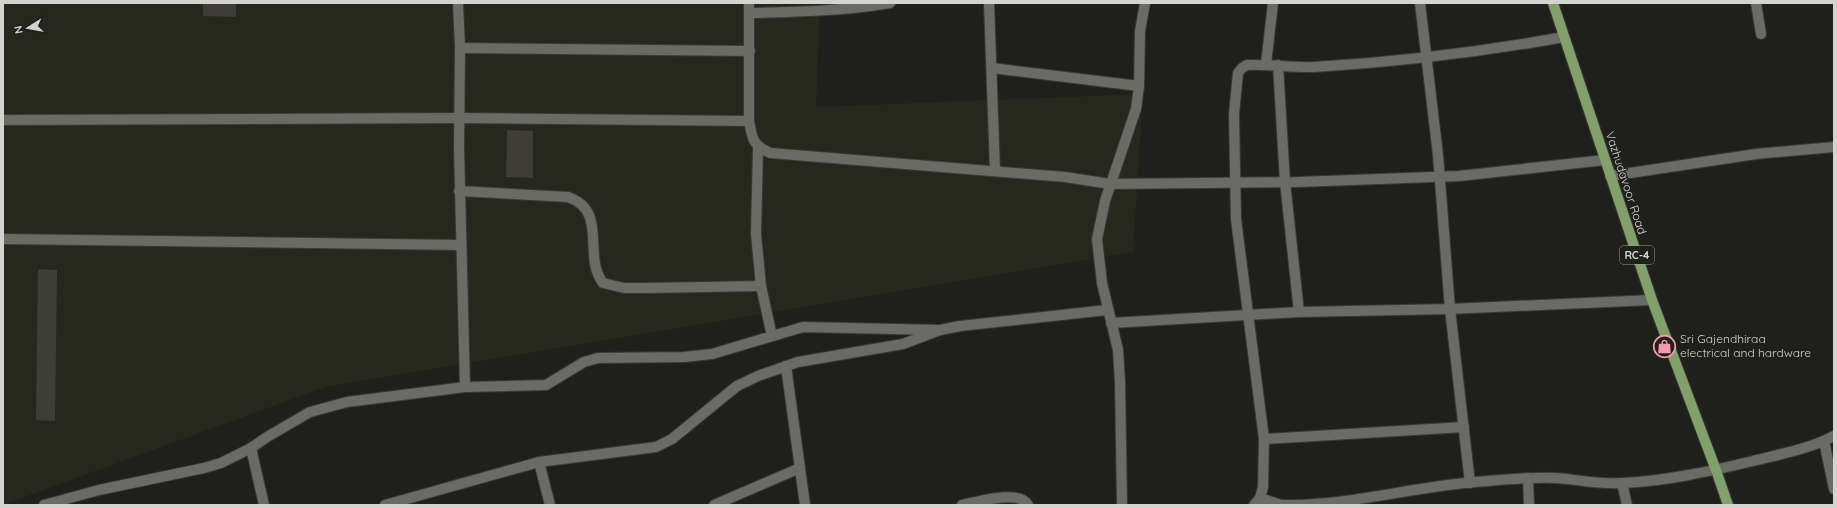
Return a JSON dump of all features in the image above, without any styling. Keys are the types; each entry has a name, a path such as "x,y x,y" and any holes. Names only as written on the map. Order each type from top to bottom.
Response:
{"main road":[{"name":"Vazhudavoor Road","path":"1553,3 1652,300 1728,505"}],"street":[{"path":"458,3 460,48 460,191 465,387"},
{"path":"772,336 761,286 756,234 758,148 752,137 749,121 749,8 824,12 855,9 890,3"},
{"path":"989,3 995,171"},
{"path":"1122,505 1118,350 1108,310 1099,260 1097,239 1110,184 1136,109 1139,86 1140,31 1145,3"},
{"path":"1266,64 1273,3"},
{"path":"1420,3 1438,155 1450,309 1470,483"},
{"path":"1756,3 1761,34"},
{"path":"1564,37 1488,50 1426,58 1312,67 1266,64 1247,65 1238,73 1234,114 1236,219 1264,439 1263,487 1257,502 1292,505 1338,503 1470,483 1528,478 1555,478 1597,483 1622,483 1716,470 1791,452 1824,442 1834,436"},
{"path":"460,48 750,51"},
{"path":"1278,65 1285,182 1299,312"},
{"path":"992,68 1139,86"},
{"path":"3,120 459,118 749,121"},
{"path":"1610,176 1635,171 1756,154 1834,147"},
{"path":"758,148 770,153 1065,177 1110,184 1439,178 1605,160"},
{"path":"460,191 568,197 578,200 589,214 593,228 594,267 597,276 603,283 624,288 761,286"},
{"path":"3,240 461,245"},
{"path":"1111,323 1249,314 1450,309 1652,300"},
{"path":"385,505 539,462 656,447 672,440 737,386 758,376 810,359 903,344 940,330 960,326 1108,310"},
{"path":"44,505 99,490 204,468 221,463 250,448 293,421 310,412 330,405 376,397 465,387 546,385 584,362 598,358 684,357 712,354 735,349 803,327 940,330"},
{"path":"786,366 805,505"},
{"path":"1264,439 1464,427"},
{"path":"1824,442 1834,489"},
{"path":"250,448 264,505"},
{"path":"539,462 550,505"},
{"path":"714,505 800,468"},
{"path":"1528,478 1529,505"},
{"path":"1622,483 1627,505"},
{"path":"962,505 1004,497 1019,497 1026,501 1028,505"}],"shaded area":[{"path":"3,3 820,3 816,107 1143,94 1133,252 325,387 3,505"}],"building":[{"path":"203,3 236,3 236,17 203,16"},
{"path":"507,130 533,131 533,178 506,177"},
{"path":"38,269 57,270 55,421 36,420"}],"place":[{"name":"Sri Gajendhiraa electrical and hardware","path":"1664,346"}]}
